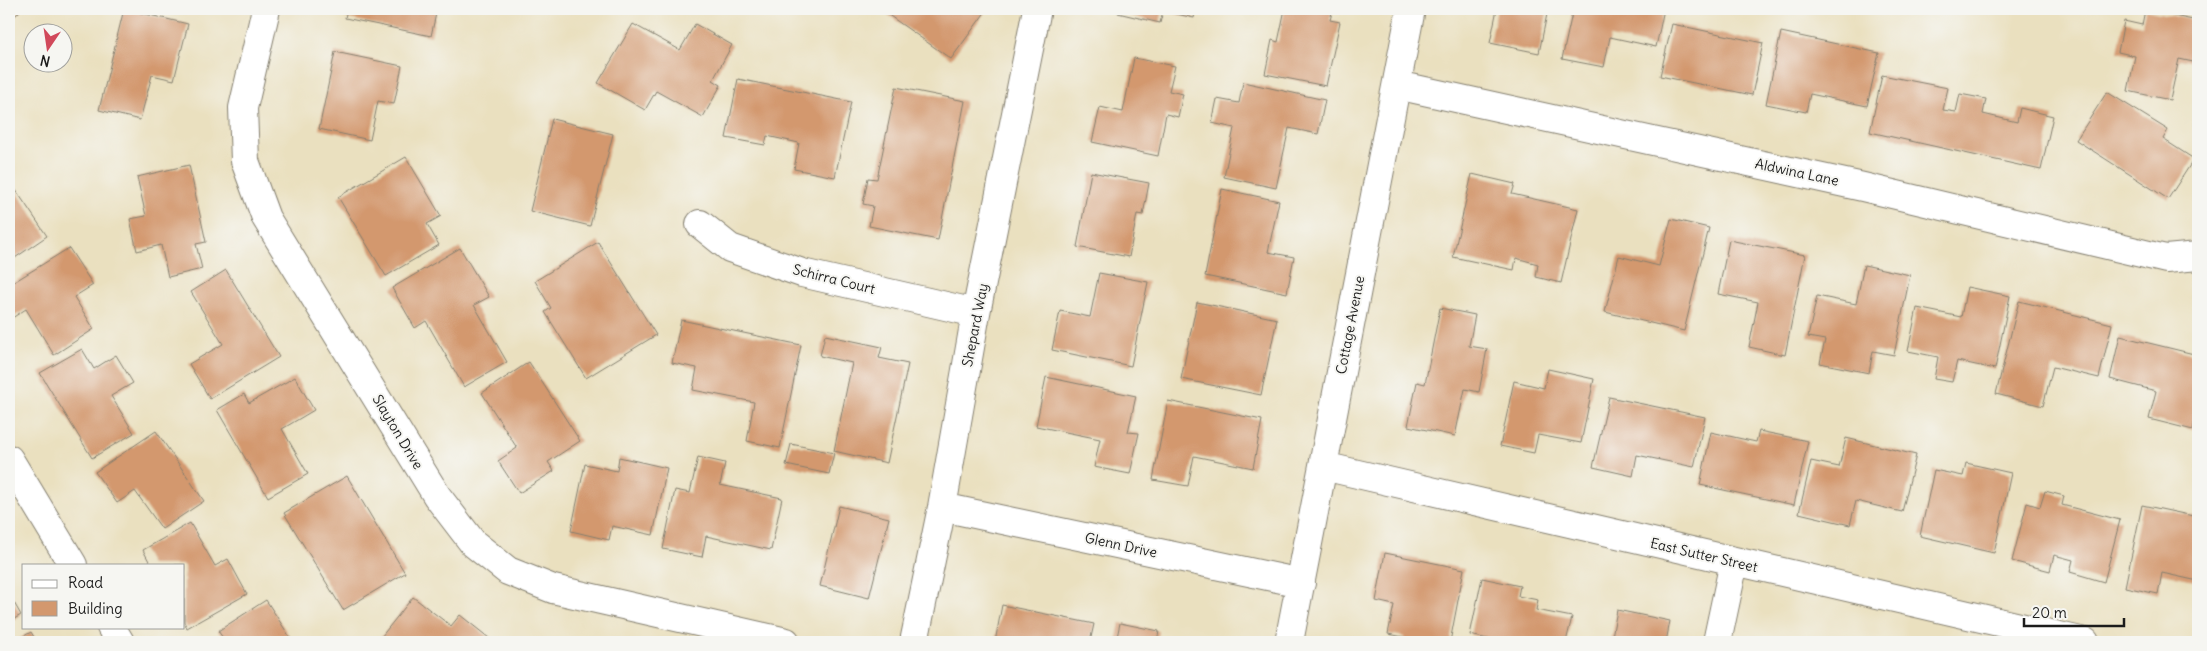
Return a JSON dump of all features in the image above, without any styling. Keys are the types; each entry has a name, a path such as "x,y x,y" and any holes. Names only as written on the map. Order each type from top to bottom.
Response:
{"street":[{"name":"Slayton Drive","path":"266,9 243,108 245,161 263,210 437,496 473,543 508,571 553,589 786,642"},
{"name":"Shepard Way","path":"914,642 942,507 976,312 1038,9"},
{"name":"Cottage Avenue","path":"1289,642 1411,9"},
{"name":"Aldwina Lane","path":"1396,85 1863,187 2166,259 2198,256"},
{"name":"Schirra Court","path":"700,224 730,248 802,273 976,312"},
{"path":"9,459 72,564"},
{"name":"East Sutter Street","path":"1323,466 2085,642"},
{"name":"Glenn Drive","path":"942,507 1301,583"},
{"path":"1717,642 1734,562"},
{"path":"112,628 120,642"}],"building":[{"path":"9,9 22,9 9,22"},
{"path":"124,9 188,24 174,80 152,75 140,120 99,110"},
{"path":"347,9 437,9 431,36 345,18"},
{"path":"880,9 983,9 986,11 951,59"},
{"path":"1119,9 1196,9 1194,18 1163,11 1160,23 1118,13"},
{"path":"1285,9 1333,9 1330,20 1340,22 1326,86 1265,74 1272,40 1278,42"},
{"path":"1497,9 1548,9 1539,53 1490,43"},
{"path":"1573,9 1664,9 1656,47 1610,37 1604,67 1562,59"},
{"path":"2145,10 2198,21 2198,63 2179,59 2170,100 2128,91 2135,56 2118,52 2124,21 2142,25"},
{"path":"633,24 680,50 695,24 732,45 713,80 721,85 703,117 656,91 645,110 598,83"},
{"path":"1672,24 1763,43 1752,95 1660,76"},
{"path":"1781,32 1879,53 1867,106 1810,94 1806,112 1766,104"},
{"path":"335,52 402,66 394,104 378,101 370,140 319,129"},
{"path":"1134,58 1175,66 1169,91 1183,94 1178,117 1166,114 1158,156 1092,142 1100,107 1123,112"},
{"path":"1882,75 1948,88 1943,110 1956,112 1960,94 1986,99 1983,114 2017,122 2020,108 2053,116 2041,170 1870,132"},
{"path":"738,79 851,102 835,177 794,169 799,143 767,136 765,145 726,138"},
{"path":"1243,82 1325,100 1318,134 1289,128 1276,188 1224,177 1234,128 1212,123 1217,99 1239,103"},
{"path":"896,87 965,101 938,240 869,226 873,206 863,204 868,178 877,179"},
{"path":"2107,92 2168,130 2163,139 2194,159 2168,199 2076,140"},
{"path":"552,119 613,134 590,226 530,211"},
{"path":"406,157 441,216 427,224 439,245 386,276 338,197"},
{"path":"189,165 206,242 196,244 202,269 168,277 161,245 137,251 130,219 146,216 137,177"},
{"path":"1091,172 1149,183 1143,215 1137,214 1129,257 1077,247"},
{"path":"1472,174 1515,184 1512,194 1578,209 1561,283 1536,277 1538,264 1516,258 1514,270 1453,257"},
{"path":"9,180 47,236 9,262"},
{"path":"1222,189 1279,201 1268,252 1294,257 1287,293 1205,276"},
{"path":"1671,219 1709,228 1684,331 1605,312 1619,256 1659,266"},
{"path":"1729,240 1805,255 1785,355 1749,347 1758,302 1718,294"},
{"path":"598,242 656,335 586,378 545,312 551,308 535,281"},
{"path":"69,248 93,285 74,297 94,329 54,355 26,309 9,320 9,285"},
{"path":"460,248 489,297 474,305 507,362 464,387 426,321 415,328 392,288"},
{"path":"1864,265 1910,275 1894,355 1873,351 1869,373 1820,363 1825,340 1808,337 1817,296 1856,304"},
{"path":"226,270 279,357 210,399 189,364 223,344 191,292"},
{"path":"1099,273 1148,282 1131,366 1052,350 1060,311 1090,317"},
{"path":"1967,287 2010,296 1995,369 1957,361 1952,382 1934,379 1938,357 1908,351 1917,308 1961,317"},
{"path":"2019,301 2112,324 2099,378 2053,367 2043,406 1996,394"},
{"path":"1197,302 1277,319 1261,395 1181,379"},
{"path":"1440,308 1475,315 1469,346 1487,349 1479,392 1465,389 1455,436 1408,426 1417,382 1425,384"},
{"path":"681,320 801,345 780,448 747,441 754,402 693,390 697,368 672,363"},
{"path":"825,335 882,347 879,358 908,364 887,463 834,451 852,363 820,356"},
{"path":"2120,336 2198,355 2198,407 2193,430 2149,419 2156,391 2110,379"},
{"path":"82,349 94,369 116,355 133,383 111,396 134,433 92,458 40,373"},
{"path":"529,362 580,441 548,462 554,471 519,493 498,461 517,448 482,393"},
{"path":"1548,369 1594,379 1581,443 1538,435 1534,453 1500,446 1514,381 1544,388"},
{"path":"295,377 314,410 282,429 308,474 268,497 217,410 244,394 249,403"},
{"path":"1046,377 1136,396 1128,432 1139,433 1130,474 1094,467 1100,439 1036,426"},
{"path":"1609,397 1705,417 1694,467 1637,455 1633,476 1593,467"},
{"path":"1168,401 1262,420 1253,468 1194,456 1188,486 1153,480"},
{"path":"156,431 204,501 162,529 135,491 117,503 95,472"},
{"path":"1759,431 1808,441 1794,505 1700,485 1711,432 1756,442"},
{"path":"1846,438 1916,455 1902,512 1856,501 1850,525 1799,513 1811,461 1839,467"},
{"path":"791,444 834,453 829,474 786,465"},
{"path":"619,457 667,468 653,535 612,526 609,540 571,531 585,464 617,471"},
{"path":"698,457 725,463 720,485 782,498 771,550 706,536 702,557 663,549 675,490 690,493"},
{"path":"1966,463 2011,473 1994,553 1920,536 1934,470 1963,476"},
{"path":"347,476 405,573 343,610 284,513"},
{"path":"2045,491 2064,496 2062,505 2120,520 2104,582 2070,572 2073,560 2054,555 2050,571 2012,561 2027,503 2040,507"},
{"path":"2142,505 2198,517 2198,581 2162,573 2158,594 2125,587"},
{"path":"839,506 889,518 869,598 820,586"},
{"path":"190,523 215,566 228,559 247,594 187,628 185,624 185,564 150,564 143,550"},
{"path":"1385,553 1464,569 1450,642 1403,642 1404,637 1388,634 1394,605 1376,601"},
{"path":"1482,578 1520,586 1518,596 1538,600 1536,610 1572,617 1566,642 1501,642 1470,635"},
{"path":"9,594 21,615 9,622"},
{"path":"413,597 451,626 460,615 489,638 486,642 377,642"},
{"path":"266,600 293,642 226,642 218,631"},
{"path":"1002,605 1094,624 1090,642 995,642"},
{"path":"1617,610 1670,621 1666,642 1611,642"},
{"path":"1120,623 1159,631 1157,642 1116,642"},
{"path":"31,632 37,642 13,642"}]}
